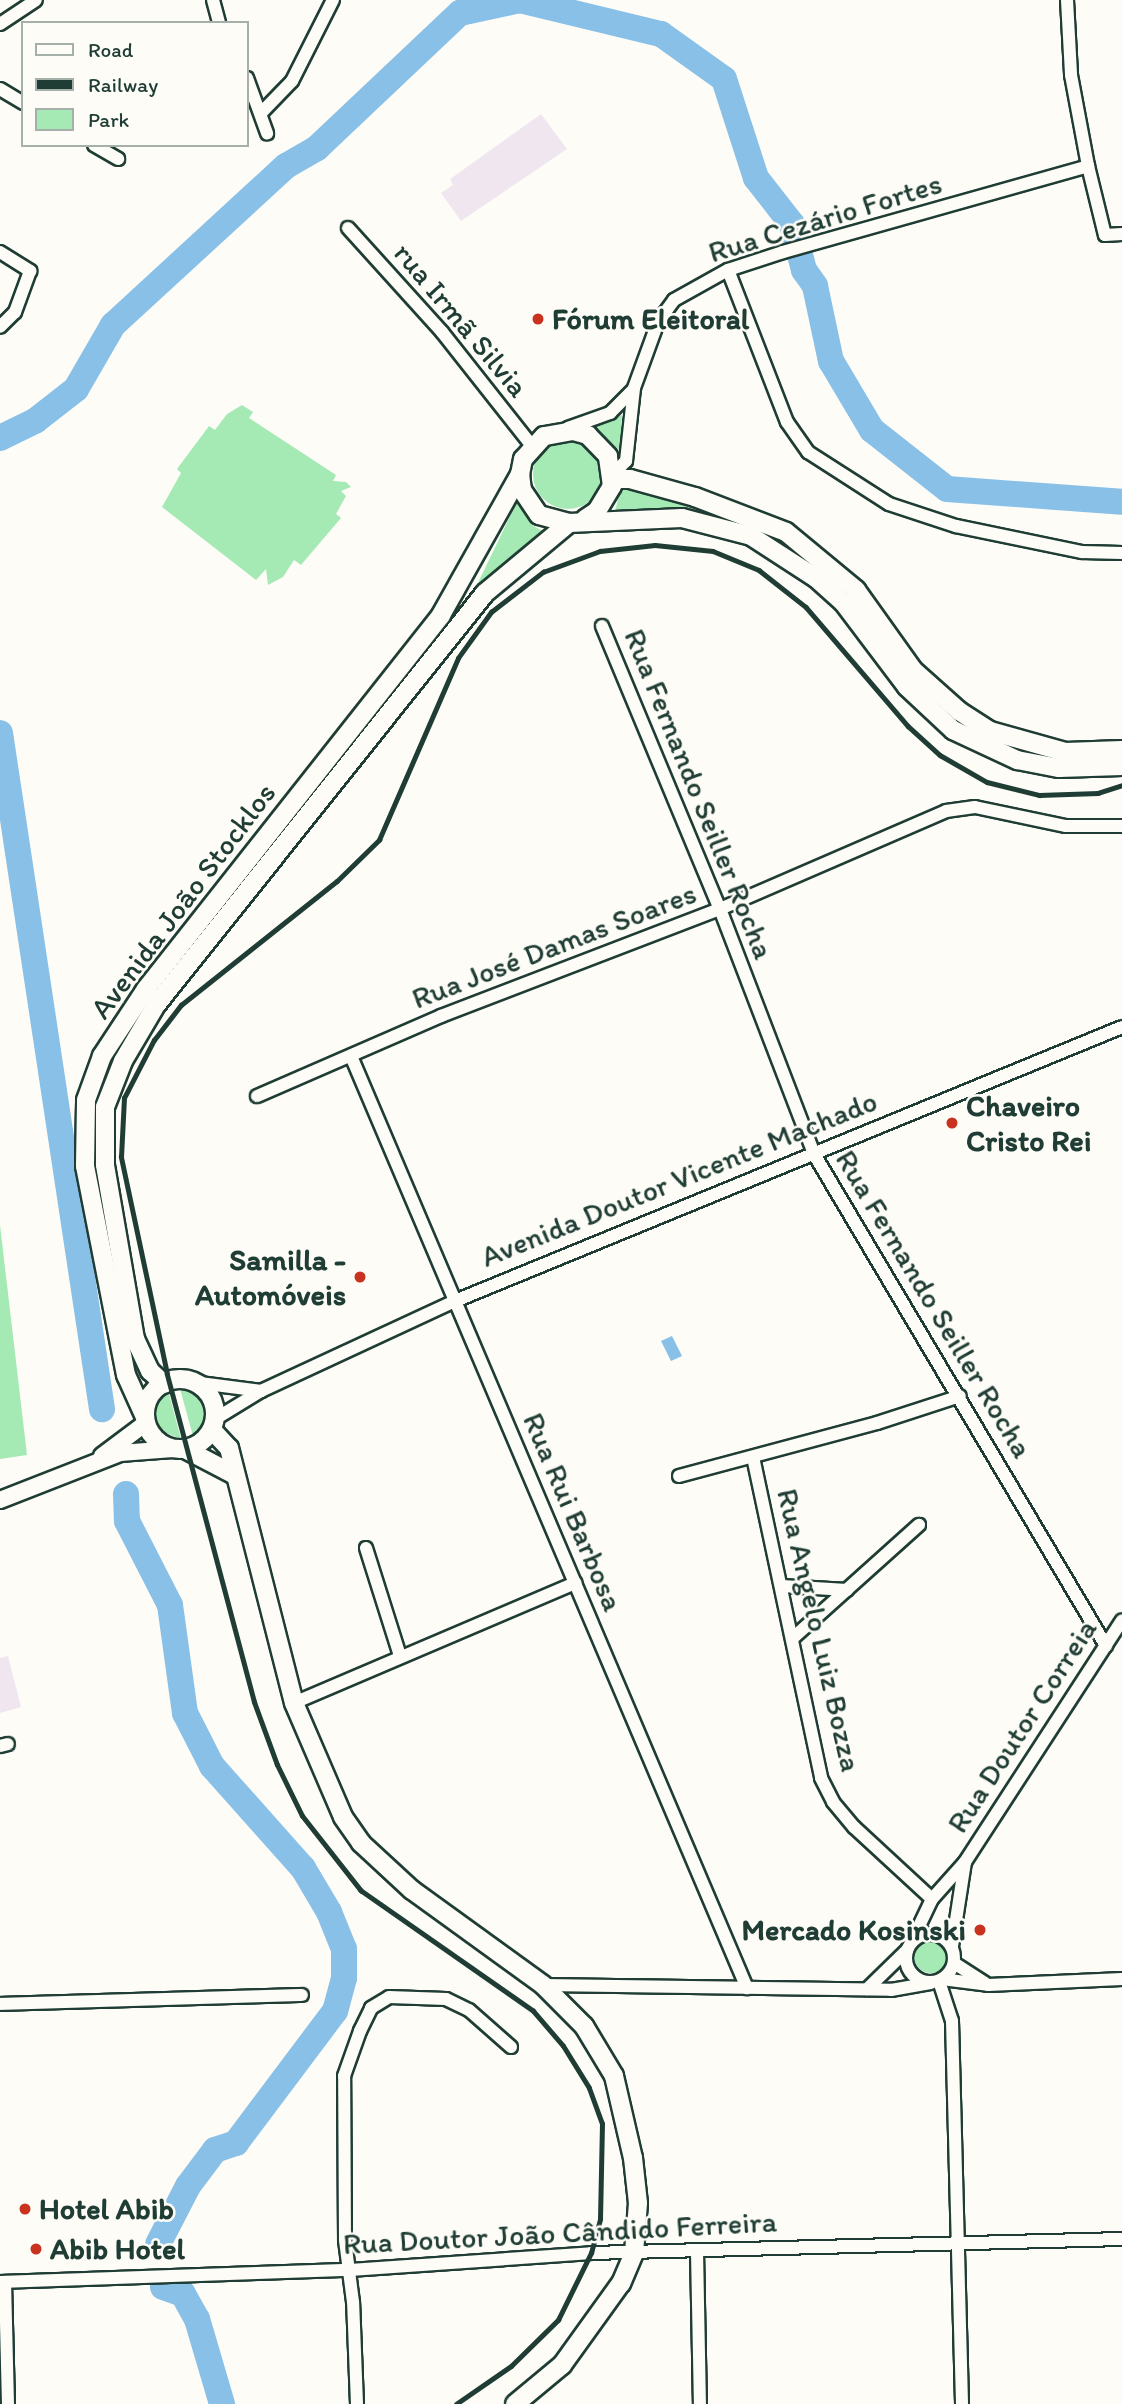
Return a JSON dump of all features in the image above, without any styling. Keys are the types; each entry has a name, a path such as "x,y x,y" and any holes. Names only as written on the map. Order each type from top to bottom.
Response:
{"main road":[{"path":"532,446 554,432 588,435 608,456 612,477 630,479 719,505 786,532 856,590 913,670 959,711 990,731 1065,752 1122,750"},
{"name":"Avenida João Stocklos","path":"145,1420 126,1375 85,1166 86,1100 102,1056 146,989 442,615 520,474 532,446"},
{"path":"520,474 528,503 540,515 577,521 682,518 751,536 816,578 843,602 907,687 953,730 1017,760 1092,770 1122,766"},
{"name":"Avenida João Stocklos","path":"164,1384 150,1371 135,1339 105,1165 105,1107 123,1061 156,1005 485,593 607,500 612,477"},
{"path":"233,1474 153,1438 145,1420 150,1395 164,1384 192,1382 210,1396 213,1424 229,1448 233,1474 294,1703 331,1794 362,1843 412,1890 543,1985 584,2026 614,2076 634,2158 638,2203 634,2253 621,2283 562,2365 515,2404"},
{"path":"179,1449 196,1446 213,1424"}],"street":[{"path":"0,24 36,0"},
{"path":"213,0 218,21"},
{"path":"262,112 292,81 333,0"},
{"path":"1067,0 1070,75 1088,166 1105,235 1122,234"},
{"path":"248,80 262,112 267,133"},
{"path":"0,89 21,102"},
{"path":"97,147 118,159"},
{"name":"Rua Cezário Fortes","path":"612,477 626,461 634,388 658,322 674,300 728,270 783,252 1088,166"},
{"name":"rua Irmã Silvia","path":"348,228 442,332 532,446"},
{"path":"0,252 30,271 15,312 0,327"},
{"path":"728,270 787,422 808,452 889,504 911,512 956,526 1082,552 1122,553"},
{"name":"Rua Cezário Fortes","path":"554,432 610,413 634,388"},
{"name":"Rua Fernando Seiller Rocha","path":"602,626 720,909 814,1154 960,1396 1105,1646"},
{"name":"Rua José Damas Soares","path":"257,1096 440,1016 720,909 947,811 975,807 1066,826 1122,826"},
{"name":"Avenida Doutor Vicente Machado","path":"213,1424 261,1391 456,1301 1122,1027"},
{"name":"Rua Rui Barbosa","path":"351,1056 747,1988"},
{"path":"192,1382 261,1391"},
{"path":"679,1476 960,1396"},
{"path":"95,1462 145,1420"},
{"path":"0,1500 120,1454 179,1449"},
{"name":"Rua Angelo Luiz Bozza","path":"753,1457 794,1637 821,1778 833,1802 932,1899"},
{"path":"794,1637 919,1525"},
{"path":"366,1548 400,1656"},
{"path":"294,1703 575,1583"},
{"path":"782,1586 847,1590"},
{"name":"Rua Doutor Correia","path":"909,1947 932,1899 965,1861 1122,1620"},
{"name":"Rua Doutor Correia","path":"952,1946 965,1861"},
{"path":"867,1989 909,1947 932,1934 952,1946 954,1963"},
{"path":"909,1947 910,1973 937,1981"},
{"path":"937,1981 954,1963"},
{"path":"954,1963 988,1985"},
{"path":"543,1985 867,1989 937,1981 988,1985 1122,1979"},
{"path":"937,1981 952,2021 962,2404"},
{"path":"0,2004 302,1995"},
{"path":"357,2404 350,2270 345,2239 344,2076 371,2008 389,1997 446,1999 469,2010 510,2047"},
{"name":"Rua Doutor João Cândido Ferreira","path":"3,2282 350,2270 634,2253 1122,2239"},
{"path":"697,2251 700,2404"},
{"path":"3,2282 8,2404"}],"shaded area":[{"path":"541,114 567,149 461,221 441,193 453,185 450,179"},
{"path":"8,1656 21,1707 0,1713 0,1658"}],"green space":[{"path":"242,405 253,412 249,418 336,475 333,481 346,482 351,487 341,491 346,496 336,514 341,518 301,565 294,560 283,577 268,585 266,569 256,580 162,507 181,473 177,469 209,426 215,430 227,414"},
{"path":"622,415 621,435 619,450 594,427"},
{"path":"575,439 588,445 597,454 601,460 601,488 593,499 582,507 561,509 543,499 535,488 533,467 543,449 554,441"},
{"path":"622,483 702,512 615,512"},
{"path":"519,498 532,525 553,537 474,591"},
{"path":"0,1225 27,1455 0,1459"},
{"path":"179,1385 197,1390 206,1401 206,1424 193,1436"},
{"path":"168,1390 181,1439 161,1431 154,1417 157,1399"},
{"path":"931,1939 943,1944 948,1956 943,1968 931,1973 919,1968 914,1956 919,1944"}],"water":[{"path":"672,1336 682,1356 671,1361 661,1341"}],"waterway":[{"path":"0,438 35,421 76,389 113,325 286,166 317,148 460,13 520,0 661,34 724,79 756,178 792,224 804,270 815,286 831,361 872,430 947,489 1122,502"},
{"path":"0,733 102,1409"},
{"path":"126,1494 127,1521 170,1605 185,1713 212,1766 303,1868 329,1912 344,1949 344,1978 335,2011 236,2143 215,2150 188,2186 158,2244"},
{"path":"163,2287 183,2294 197,2319 222,2404"}],"railway":[{"path":"456,2404 511,2366 558,2320 591,2253 600,2219 602,2124 589,2088 563,2046 533,2011 361,1891 302,1816 277,1765 254,1702 167,1374 121,1157 124,1098 154,1040 181,1005 337,881 379,840 458,658 491,612 543,572 600,551 655,545 713,551 759,570 806,607 908,726 940,755 987,782 1039,795 1098,793 1122,785"}],"place":[{"name":"Fórum Eleitoral","path":"538,319"},
{"name":"Chaveiro Cristo Rei","path":"952,1123"},
{"name":"Samilla - Automóveis","path":"360,1277"},
{"name":"Mercado Kosinski","path":"980,1930"},
{"name":"Hotel Abib","path":"25,2209"},
{"name":"Abib Hotel","path":"36,2249"}]}
